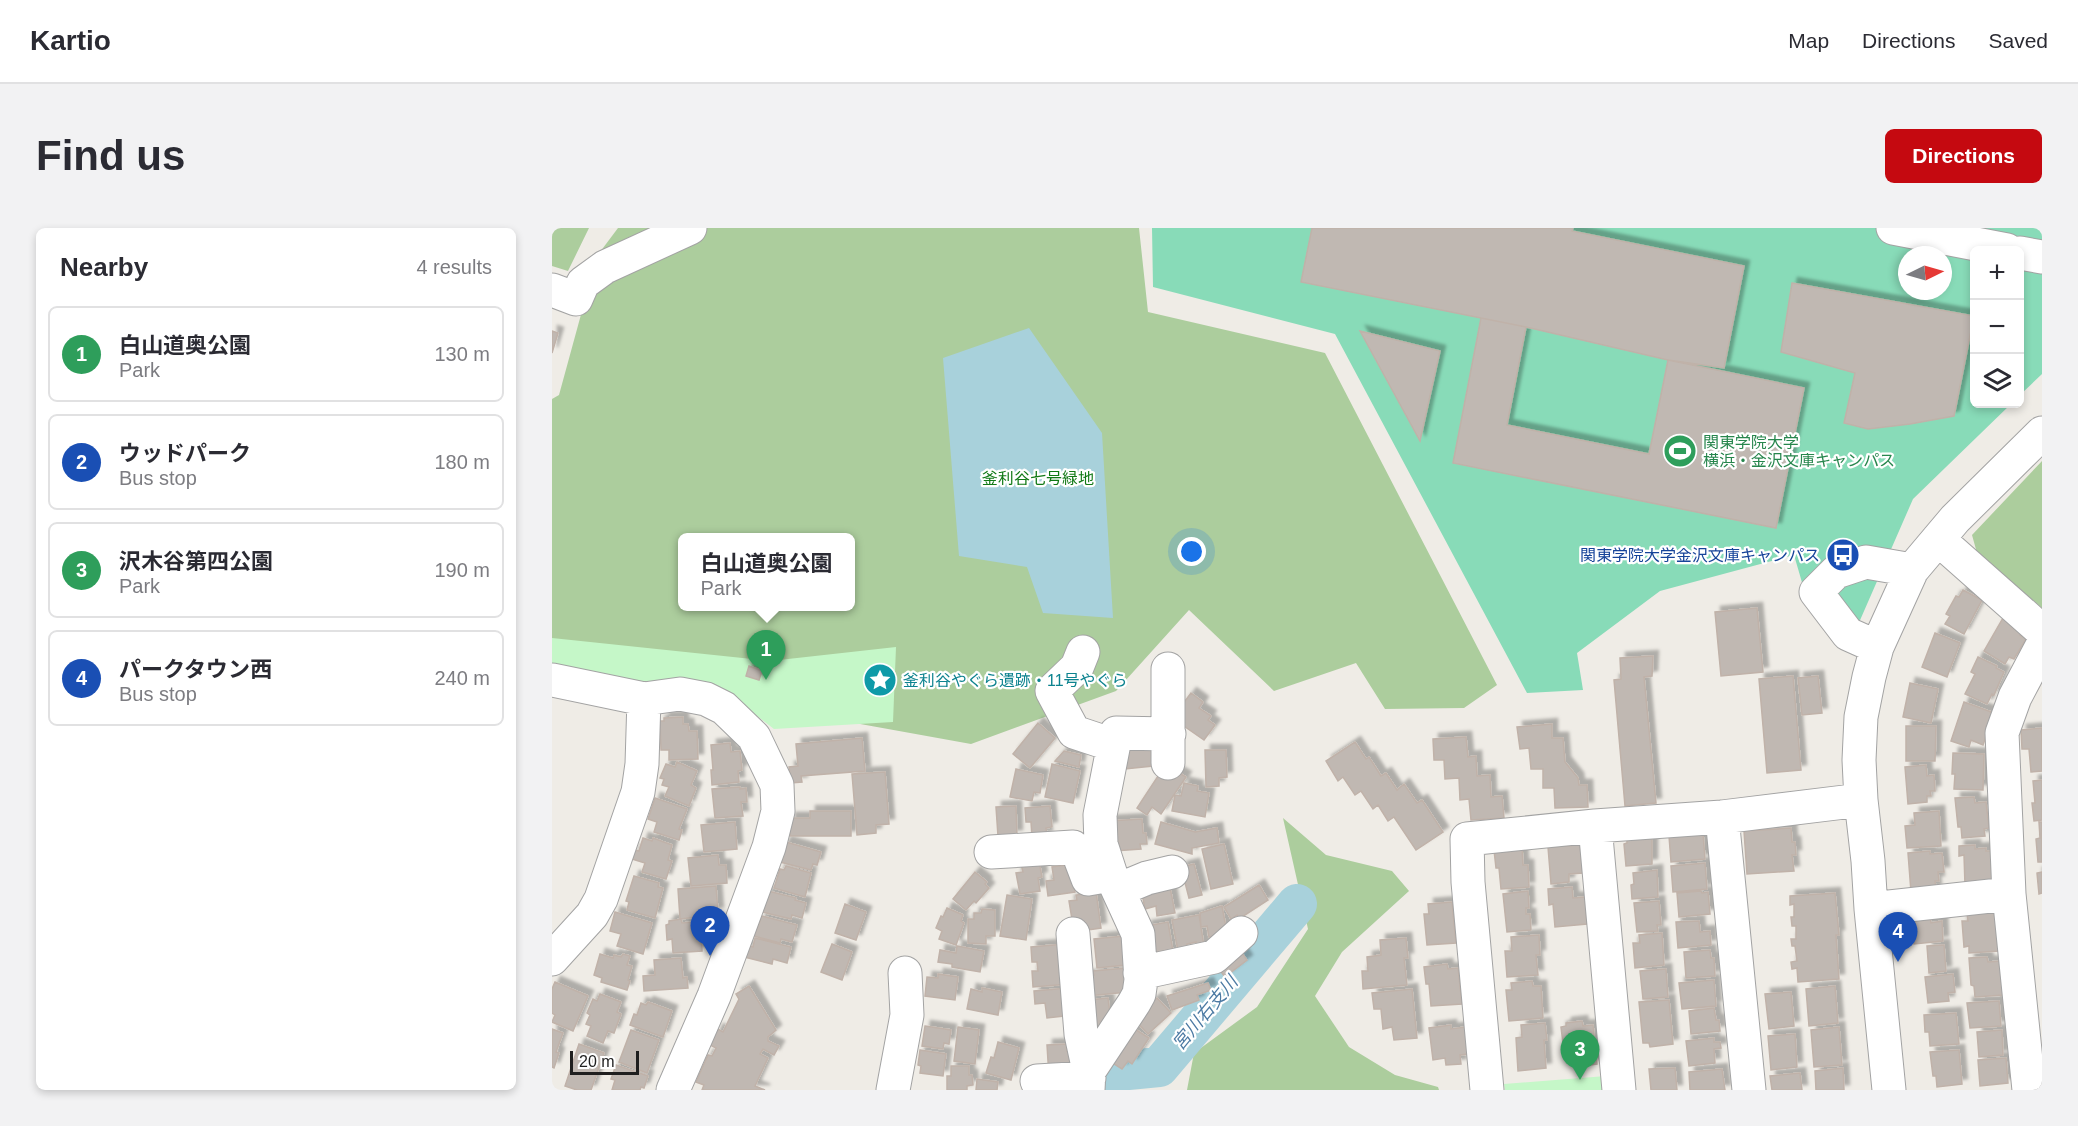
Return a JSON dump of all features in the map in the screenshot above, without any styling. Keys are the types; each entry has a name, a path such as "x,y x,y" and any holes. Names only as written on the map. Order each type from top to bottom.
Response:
{"street":[{"path":"552,290 576,299 583,283 605,267 690,228"},
{"path":"1893,228 1986,246"},
{"path":"2024,254 2042,257"},
{"path":"1889,1090 1859,760 1861,717 1877,647 1912,570 1938,538 2042,433"},
{"path":"1938,538 2042,631"},
{"path":"1877,647 1848,633 1816,592 1836,572 1866,562 1912,570"},
{"path":"2029,1090 2009,894 2002,733 2015,697 2042,646"},
{"path":"1083,652 1077,666 1052,691 1074,732 1113,745"},
{"path":"1088,1080 1139,994 1138,934 1114,883 1101,844 1100,814 1113,745 1116,733 1168,749 1168,669"},
{"path":"552,680 644,699 680,694 706,699 724,708 754,737 777,785 778,811 769,847 714,996 673,1090"},
{"path":"552,959 592,915 602,898 638,792 642,764 644,699"},
{"path":"1487,1090 1468,882 1467,838 1722,817 1861,800"},
{"path":"1100,814 1078,819 1073,847 1088,879 1114,883 1172,872"},
{"path":"1722,817 1749,1090"},
{"path":"1595,826 1619,1090"},
{"path":"991,852 1073,847"},
{"path":"1871,909 2009,894"},
{"path":"1140,973 1214,957 1241,933"},
{"path":"1072,934 1081,1034 1088,1080"},
{"path":"893,1090 907,1015 905,973"},
{"path":"1037,1081 1088,1080"}],"green space":[{"path":"552,228 589,228 568,271 552,266"},
{"name":"釜利谷七号緑地","path":"618,228 1139,228 1148,312 1325,353 1497,685 1464,708 1385,709 1356,663 1274,691 1189,610 1116,691 971,744 660,688 552,656 552,399 559,395 597,256"},
{"name":"関東学院大学 横浜・金沢文庫キャンパス","path":"1152,228 2042,228 2042,374 2024,391 2024,246 1970,246 1970,408 2007,408 1913,499 1847,650 1808,603 1794,555 1660,591 1577,653 1583,690 1527,693 1335,334 1153,287"},
{"path":"2042,461 2042,608 1977,553 1972,535"},
{"path":"552,638 770,661 896,647 893,722 774,729 740,703 709,688 564,673 552,669"},
{"path":"1283,818 1326,855 1392,871 1409,891 1342,952 1315,996 1349,1047 1395,1075 1438,1087 1439,1090 1187,1090 1194,1053 1257,1007 1308,929"},
{"path":"1606,1076 1607,1090 1505,1090 1504,1084"}],"water":[{"path":"1029,328 1102,433 1113,618 1043,613 1027,567 959,556 943,358"}],"building":[{"path":"1312,228 1573,228 1572,231 1744,266 1724,368 1668,360 1526,327 1301,282"},
{"path":"1792,283 1970,315 1970,336 1954,416 1868,429 1844,423 1855,373 1781,352"},
{"path":"1481,318 1526,327 1507,425 1649,454 1668,360 1804,388 1776,528 1453,463"},
{"path":"552,331 558,333 552,353"},
{"path":"1360,331 1440,351 1420,441"},
{"path":"1963,590 1982,600 1964,634 1945,624 1950,616 1946,614 1956,596 1959,597"},
{"path":"1757,608 1763,672 1721,676 1715,612"},
{"path":"2003,618 2023,629 2020,635 2026,639 2014,659 2009,657 2005,664 1984,651"},
{"path":"1935,633 1960,643 1947,677 1922,667"},
{"path":"1653,656 1652,676 1644,677 1656,803 1625,806 1614,680 1621,679 1620,658"},
{"path":"1978,657 2004,672 1994,695 1992,694 1987,704 1965,694 1975,674 1971,672"},
{"path":"749,666 762,671 759,680 746,676"},
{"path":"1793,676 1801,770 1767,773 1759,679"},
{"path":"1818,676 1822,713 1802,715 1798,678"},
{"path":"1910,683 1938,689 1931,723 1903,717"},
{"path":"1191,693 1203,702 1199,708 1211,716 1208,720 1215,725 1204,740 1178,722 1179,709"},
{"path":"1964,702 1994,713 1983,745 1971,740 1969,747 1951,741"},
{"path":"683,717 683,724 688,724 689,731 697,731 698,759 669,760 669,750 661,750 660,721 664,721 664,718"},
{"path":"1038,723 1055,738 1030,768 1013,754"},
{"path":"1552,724 1552,738 1563,738 1565,762 1578,778 1579,785 1587,785 1588,807 1555,808 1554,788 1543,788 1543,769 1531,769 1529,748 1520,749 1517,727"},
{"path":"1906,726 1936,726 1935,761 1906,761"},
{"path":"2042,728 2042,771 2031,772 2029,749 2022,749 2021,730"},
{"path":"1466,737 1468,757 1476,756 1477,776 1490,775 1491,797 1502,796 1504,818 1471,820 1469,799 1460,800 1459,778 1445,779 1444,760 1434,760 1433,739"},
{"path":"862,738 865,771 801,776 802,782 791,783 789,767 798,766 796,744"},
{"path":"1355,742 1366,759 1369,757 1381,776 1386,773 1397,790 1404,784 1417,803 1422,800 1443,832 1416,850 1394,817 1388,821 1378,805 1373,809 1361,791 1355,795 1343,777 1338,781 1326,761"},
{"path":"730,743 731,752 740,751 742,770 738,771 739,782 712,785 711,745"},
{"path":"1152,746 1153,766 1125,769 1124,747"},
{"path":"1205,750 1226,750 1227,777 1219,778 1219,786 1206,787"},
{"path":"1064,751 1081,755 1079,767 1055,761"},
{"path":"1953,753 1984,754 1983,790 1954,789"},
{"path":"677,762 697,771 691,785 696,788 689,806 665,796 669,787 662,785 664,779 660,778 666,764 675,767"},
{"path":"1052,764 1080,771 1073,803 1045,797"},
{"path":"1926,765 1927,776 1934,775 1935,791 1930,791 1931,796 1927,796 1927,802 1908,804 1905,767"},
{"path":"1016,769 1043,775 1040,793 1034,792 1032,801 1010,797"},
{"path":"1174,770 1186,777 1161,814 1152,807 1147,815 1137,808 1158,776"},
{"path":"885,772 889,824 876,825 876,833 857,835 852,774"},
{"path":"2042,780 2042,820 2034,821 2033,781"},
{"path":"1184,783 1198,786 1197,791 1209,793 1205,817 1172,811 1175,795 1181,796"},
{"path":"740,787 740,789 746,788 747,802 741,802 743,816 715,818 712,789"},
{"path":"1974,797 1975,803 1986,802 1989,828 1984,829 1985,836 1962,838 1961,827 1958,827 1955,798"},
{"path":"655,798 687,809 679,829 682,830 679,840 654,832 657,822 648,819"},
{"path":"1016,806 1017,835 998,836 996,807"},
{"path":"1050,806 1052,827 1046,828 1047,836 1032,837 1031,822 1026,822 1025,808"},
{"path":"810,811 851,811 851,836 790,836 790,818 810,818"},
{"path":"1939,811 1941,846 1907,848 1905,826 1915,825 1914,813"},
{"path":"1142,819 1147,844 1140,844 1141,849 1114,851 1108,821"},
{"path":"735,822 737,849 704,852 701,825"},
{"path":"1161,822 1195,832 1217,828 1219,843 1192,848 1192,854 1155,844"},
{"path":"2039,822 2042,822 2042,862 2038,862 2036,839 2040,838"},
{"path":"1791,828 1796,855 1792,855 1794,871 1747,874 1744,831"},
{"path":"1703,833 1705,859 1671,862 1669,836"},
{"path":"1652,837 1652,864 1626,866 1624,844 1627,840"},
{"path":"643,838 652,841 653,838 672,845 668,860 672,861 666,879 642,872 645,863 632,859 635,850 639,851"},
{"path":"786,842 821,852 817,865 813,864 811,870 776,861"},
{"path":"1224,844 1233,884 1211,889 1202,849"},
{"path":"1580,845 1583,873 1569,874 1569,882 1551,884 1548,847"},
{"path":"1975,845 1975,849 1986,848 1986,851 1994,851 1992,880 1965,885 1964,855 1959,856 1959,846"},
{"path":"1522,848 1523,865 1528,865 1529,887 1501,889 1494,850"},
{"path":"1930,851 1930,854 1942,853 1944,872 1938,872 1939,881 1935,881 1936,890 1911,892 1908,853"},
{"path":"718,855 719,865 726,865 727,883 691,886 688,858"},
{"path":"1039,861 1042,877 1038,878 1040,891 1020,894 1016,873 1023,872 1021,864"},
{"path":"1705,863 1707,889 1673,892 1671,866"},
{"path":"1194,864 1202,895 1189,898 1181,867"},
{"path":"1065,865 1066,869 1072,868 1075,892 1048,896 1046,881 1054,880 1052,867"},
{"path":"786,866 811,873 805,897 774,888 780,869 784,870"},
{"path":"1657,870 1658,897 1632,899 1633,873"},
{"path":"975,872 987,882 985,884 989,888 976,903 974,901 966,910 953,899"},
{"path":"2042,872 2042,893 2039,894 2037,873"},
{"path":"634,876 659,883 658,887 663,888 655,918 627,910 629,902 626,901"},
{"path":"1169,882 1175,913 1157,916 1156,906 1145,909 1141,888"},
{"path":"1259,885 1268,900 1239,919 1237,915 1231,919 1224,907"},
{"path":"716,886 718,912 707,913 708,916 680,919 678,889"},
{"path":"1572,887 1573,898 1585,897 1587,924 1555,927 1553,904 1549,905 1548,889"},
{"path":"768,891 806,903 802,918 792,915 791,919 762,912"},
{"path":"1528,891 1529,908 1526,908 1526,914 1530,914 1531,930 1507,932 1503,894"},
{"path":"1701,891 1702,893 1708,892 1710,914 1679,917 1677,893"},
{"path":"1096,892 1101,928 1074,932 1069,901 1077,900 1076,895"},
{"path":"1835,893 1839,935 1836,935 1839,979 1798,982 1797,968 1792,969 1791,962 1797,961 1795,946 1792,946 1791,939 1796,939 1796,926 1792,926 1791,917 1794,917 1794,904 1790,905 1790,896"},
{"path":"1007,895 1032,899 1026,940 1000,936"},
{"path":"1659,901 1661,925 1657,925 1658,931 1637,932 1634,903"},
{"path":"1452,902 1456,943 1427,945 1424,914 1429,914 1428,904"},
{"path":"845,904 866,912 856,940 835,933"},
{"path":"1222,906 1227,933 1209,937 1207,926 1201,927 1200,913"},
{"path":"947,908 963,915 961,921 964,923 956,945 939,939 942,931 936,928"},
{"path":"982,909 995,910 995,936 986,936 986,944 968,943 968,919 974,919 974,913 981,913"},
{"path":"615,912 652,923 643,954 617,946 621,934 610,931"},
{"path":"1997,912 1999,951 1969,953 1969,946 1964,947 1962,921 1968,921 1967,914"},
{"path":"1199,915 1205,952 1198,953 1196,942 1187,944 1189,954 1179,956 1172,920"},
{"path":"762,916 797,925 792,942 781,939 780,943 754,936"},
{"path":"1930,917 1931,923 1942,921 1943,941 1914,944 1912,919"},
{"path":"681,919 682,923 693,922 694,930 701,929 702,951 673,953 672,939 667,940 666,925 669,921"},
{"path":"1699,921 1700,932 1710,931 1711,945 1678,948 1676,922"},
{"path":"1168,922 1174,957 1161,959 1160,952 1151,953 1146,926"},
{"path":"1662,933 1664,965 1635,968 1633,943 1640,943 1639,935"},
{"path":"1539,935 1540,955 1536,955 1538,975 1507,977 1505,951 1512,951 1511,937"},
{"path":"1124,936 1126,965 1097,968 1094,939"},
{"path":"755,938 791,947 787,963 773,959 772,964 744,957 747,945 753,947"},
{"path":"1406,938 1408,958 1404,958 1407,985 1363,989 1362,971 1368,971 1367,957 1381,955 1380,940"},
{"path":"832,944 852,952 842,980 821,972"},
{"path":"1065,944 1069,984 1033,987 1032,971 1038,971 1037,962 1032,962 1031,947"},
{"path":"1944,945 1946,971 1929,973 1927,946"},
{"path":"957,946 984,951 980,972 938,962 940,950 956,953"},
{"path":"1240,950 1247,960 1225,977 1215,964"},
{"path":"1710,950 1711,958 1714,958 1715,976 1686,978 1684,952"},
{"path":"600,954 613,958 614,955 630,956 627,965 632,966 627,990 601,982 602,978 594,975"},
{"path":"1987,957 1988,962 2001,961 2003,995 1975,997 1974,986 1971,985 1969,958"},
{"path":"681,958 683,978 687,977 688,988 644,991 643,976 655,975 654,960"},
{"path":"1447,964 1448,969 1458,968 1462,1004 1431,1006 1429,984 1426,984 1424,967"},
{"path":"1126,968 1128,992 1087,996 1085,976 1094,975 1093,971"},
{"path":"1666,969 1668,997 1643,999 1640,971"},
{"path":"938,974 958,977 955,1000 925,996 927,977 938,978"},
{"path":"1953,974 1955,992 1948,993 1949,1001 1928,1003 1925,977"},
{"path":"1714,980 1716,1006 1682,1009 1679,983"},
{"path":"1532,981 1533,986 1541,986 1543,1018 1509,1021 1506,990 1512,990 1511,983"},
{"path":"555,982 588,996 573,1031 552,1022 555,1015 552,1013 552,989"},
{"path":"1208,983 1211,990 1197,995 1199,1000 1172,1010 1167,996"},
{"path":"749,986 776,1030 768,1037 768,1041 779,1046 774,1055 763,1049 760,1054 768,1058 755,1086 765,1090 702,1090 704,1085 696,1082 708,1055 712,1056 716,1048 710,1045 718,1029 723,1032 739,999 736,994"},
{"path":"1835,986 1838,1023 1809,1026 1806,989"},
{"path":"982,988 1002,992 998,1015 967,1009 971,989 982,992"},
{"path":"1068,988 1064,1016 1047,1018 1045,1003 1035,1004 1034,991"},
{"path":"1412,989 1417,1038 1394,1040 1392,1027 1383,1029 1381,1009 1374,1009 1372,993"},
{"path":"1791,992 1794,1026 1769,1029 1765,994"},
{"path":"600,994 621,1002 617,1012 621,1014 614,1033 608,1031 603,1043 587,1036 591,1026 586,1024 590,1015 587,1013 593,999 597,1001"},
{"path":"1108,998 1111,1022 1103,1028 1092,1029 1089,1000"},
{"path":"1157,998 1171,1013 1148,1034 1132,1017"},
{"path":"1669,1000 1673,1044 1650,1047 1649,1043 1643,1043 1639,1002"},
{"path":"1999,1001 2001,1026 1970,1028 1967,1003"},
{"path":"648,1002 672,1011 663,1037 630,1025 641,1003 646,1005"},
{"path":"1714,1008 1716,1020 1719,1020 1720,1031 1691,1034 1689,1011"},
{"path":"1956,1013 1959,1044 1930,1046 1929,1032 1925,1032 1924,1015"},
{"path":"1582,1021 1583,1026 1593,1025 1597,1064 1583,1066 1583,1061 1568,1063 1566,1043 1563,1043 1561,1027 1566,1026 1566,1023"},
{"path":"1545,1023 1546,1068 1518,1071 1516,1038 1522,1037 1521,1025"},
{"path":"1451,1025 1451,1029 1465,1027 1468,1054 1460,1055 1461,1064 1446,1065 1445,1058 1433,1060 1429,1028"},
{"path":"925,1026 951,1030 949,1044 944,1043 943,1049 922,1046"},
{"path":"1130,1026 1149,1038 1132,1064 1128,1061 1122,1069 1111,1062"},
{"path":"958,1027 979,1030 975,1064 954,1061"},
{"path":"1839,1027 1842,1065 1814,1067 1811,1030"},
{"path":"552,1029 563,1033 556,1052 559,1053 554,1068 552,1067"},
{"path":"631,1030 659,1040 647,1073 619,1062"},
{"path":"2002,1030 2003,1055 1979,1057 1977,1032"},
{"path":"1795,1034 1797,1067 1771,1070 1768,1036"},
{"path":"1714,1038 1714,1042 1720,1042 1721,1048 1714,1049 1715,1063 1689,1066 1686,1041"},
{"path":"998,1042 1019,1048 1011,1080 986,1073 991,1057 994,1058"},
{"path":"579,1044 604,1053 591,1090 577,1090 565,1086"},
{"path":"1067,1044 1067,1051 1076,1051 1077,1075 1049,1077 1047,1045"},
{"path":"920,1050 946,1054 943,1076 920,1073 921,1066 918,1065"},
{"path":"1959,1050 1962,1084 1937,1087 1930,1052"},
{"path":"2006,1058 2008,1083 1980,1086 1978,1060"},
{"path":"616,1065 648,1076 644,1088 612,1090 615,1080 611,1079"},
{"path":"951,1066 969,1066 969,1075 972,1075 973,1085 967,1086 967,1090 947,1090 947,1076 951,1076"},
{"path":"1675,1068 1677,1090 1651,1090 1649,1069"},
{"path":"1843,1068 1844,1090 1816,1090 1815,1071"},
{"path":"1722,1069 1725,1090 1690,1090 1689,1072"},
{"path":"1800,1073 1802,1090 1772,1090 1770,1076"},
{"path":"977,1079 998,1082 997,1090 976,1090"}],"waterway":[{"name":"宮川右支川","path":"1098,1090 1109,1072 1159,1067 1297,904"}],"place":[{"name":"関東学院大学 横浜・金沢文庫キャンパス","path":"1680,451"},
{"name":"関東学院大学金沢文庫キャンパス","path":"1843,555"},
{"name":"白山道奥公園","path":"766,680"},
{"name":"釜利谷やぐら遺跡・11号やぐら","path":"880,680"},
{"name":"ウッドパーク","path":"710,956"},
{"name":"パークタウン西","path":"1898,962"},
{"name":"沢木谷第四公園","path":"1580,1080"}]}
